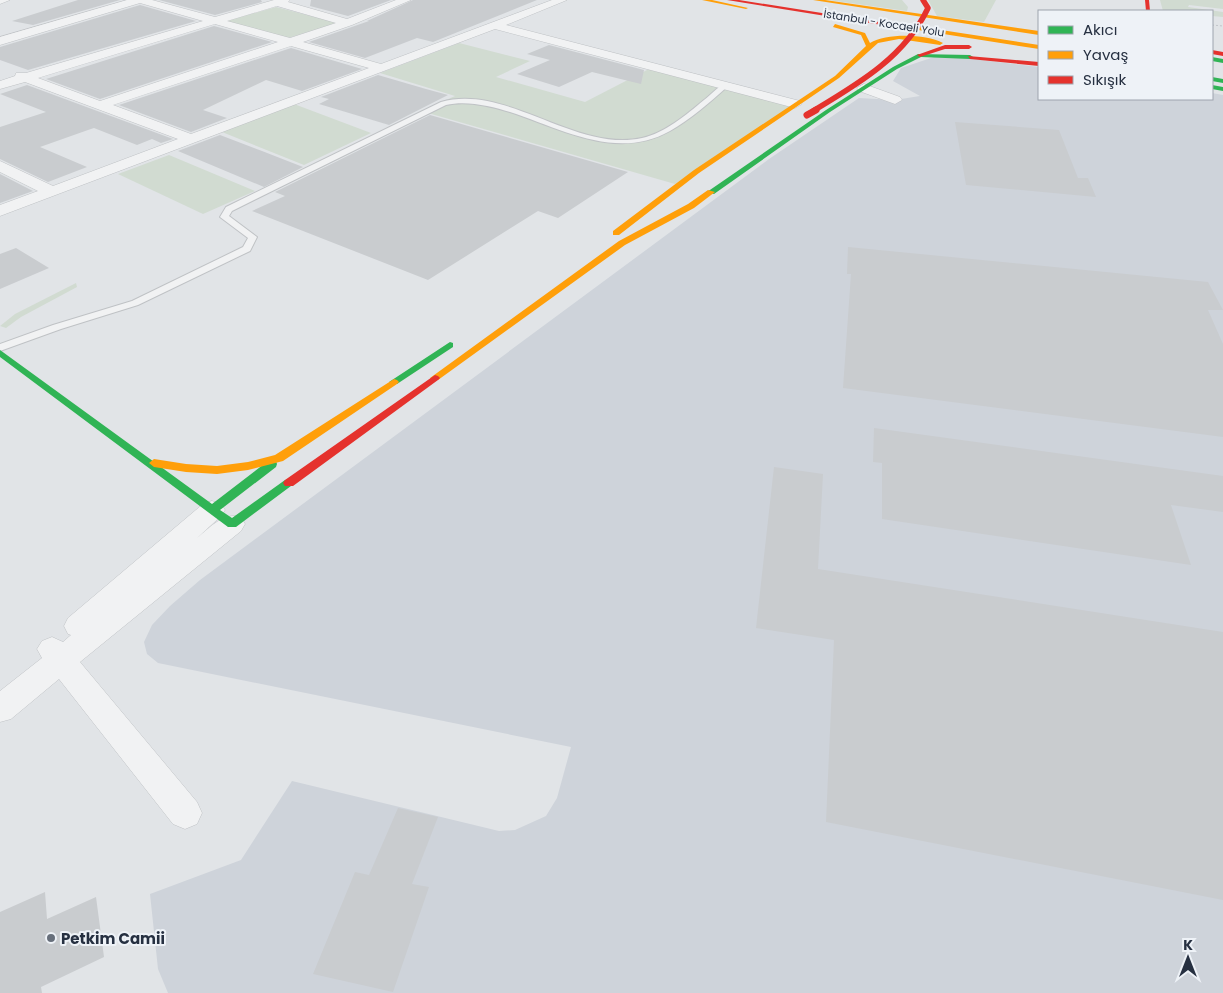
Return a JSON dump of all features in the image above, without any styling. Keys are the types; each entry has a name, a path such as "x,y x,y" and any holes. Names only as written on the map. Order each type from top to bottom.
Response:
{"main road":[{"path":"704,0 1038,54"},
{"path":"772,0 1038,39"},
{"path":"815,0 1038,33"},
{"path":"580,258 862,71 895,41 917,11 917,3 913,0"},
{"path":"800,111 848,90 892,56 925,19 928,8 923,0"},
{"path":"731,3 855,31 866,37 869,46"},
{"name":"İstanbul - Kocaeli Yolu","path":"731,3 1038,47"},
{"path":"222,517 622,244 800,111 861,59 869,46 885,38 910,38 1038,62"},
{"path":"910,38 924,46 920,55"},
{"path":"622,244 690,206 864,88 920,55 935,49 955,46 1038,54"},
{"path":"920,55 945,54 1038,62"},
{"path":"222,517 279,458 458,340"},
{"path":"0,354 222,517"},
{"path":"146,461 181,469 218,470 252,467 279,458"}],"street":[{"path":"0,1 4,0"},
{"path":"0,41 139,0 383,68"},
{"path":"97,106 348,23 406,0"},
{"path":"0,211 562,0"},
{"path":"0,85 281,2 348,23"},
{"path":"497,26 725,86 800,111"},
{"path":"0,68 97,106 191,139"},
{"path":"864,88 895,100"},
{"path":"0,166 53,192"},
{"path":"0,709 57,655 222,517"},
{"path":"0,693 57,655"},
{"path":"57,655 185,813"}],"lane":[{"path":"0,348 57,327 135,303 246,249 253,237 224,217 229,209 425,112 449,102 498,106 601,140 626,143 644,140 681,122 725,86"}],"shaded area":[{"path":"828,0 902,0 908,7 907,11"},
{"path":"928,0 996,0 984,22 937,16"},
{"path":"1160,0 1223,0 1223,9 1189,5 1188,7 1209,10 1163,10"},
{"path":"276,7 338,23 285,39 226,21"},
{"path":"1213,11 1223,12 1223,17 1213,16"},
{"path":"459,43 530,61 496,77 585,102 649,69 795,106 675,184 421,111 455,96 380,73"},
{"path":"940,55 1038,67 1038,100 1213,100 1213,93 1223,95 1223,993 168,993 158,969 150,894 241,860 292,781 499,831 515,830 546,816 557,798 571,747 158,663 147,654 144,642 152,625 170,606 200,580 769,159 859,98 895,100 920,96 893,81 901,68"},
{"path":"294,104 371,133 304,165 222,132"},
{"path":"169,155 255,191 203,214 118,174"},
{"path":"76,283 77,287 21,317 6,328 0,326 15,314"}],"building":[{"path":"78,0 120,0 33,25 12,21"},
{"path":"159,0 261,0 262,2 215,15"},
{"path":"311,0 391,0 348,16 310,6"},
{"path":"413,0 537,0 433,42 417,38 365,58 309,42 369,21 367,21"},
{"path":"140,5 196,21 28,70 0,60 0,47"},
{"path":"214,26 272,42 100,99 46,79"},
{"path":"549,45 644,70 641,84 592,72 559,87 517,74 550,60 527,54"},
{"path":"291,48 362,69 302,91 266,80 203,110 227,118 191,132 119,105"},
{"path":"378,75 448,95 389,125 319,104 329,99 321,97"},
{"path":"27,85 173,139 161,143 152,139 137,145 94,128 88,130 40,147 87,167 48,182 0,159 0,127 46,112 0,94"},
{"path":"430,115 628,172 558,218 538,211 428,280 252,211 285,196 275,192"},
{"path":"955,122 1059,130 1078,178 1088,178 1096,197 966,185"},
{"path":"220,135 303,167 264,187 178,151"},
{"path":"0,174 29,189 33,191 0,203"},
{"path":"848,247 1208,282 1223,310 1208,310 1223,344 1223,437 843,388 851,274 847,274"},
{"path":"16,248 49,268 0,289 0,254"},
{"path":"874,428 1223,476 1223,512 1171,505 1191,565 882,519 882,463 873,462"},
{"path":"774,467 823,474 818,569 1223,632 1223,900 826,822 834,640 756,628"},
{"path":"398,808 438,817 412,884 429,887 393,992 313,974 355,872 369,875"},
{"name":"Petkim Camii","path":"45,892 47,919 96,897 104,957 41,987 42,993 0,993 0,912"}],"traffic: fast":[{"path":"711,192 828,111 895,68 920,55 970,57"},
{"path":"1213,59 1223,61"},
{"path":"1213,79 1223,81"},
{"path":"1213,87 1223,89"},
{"path":"394,382 450,345"},
{"path":"0,353 232,524 289,483"},
{"path":"212,510 272,464"}],"traffic: slow":[{"path":"704,0 746,8"},
{"path":"815,0 1038,33"},
{"path":"882,23 1038,47"},
{"path":"835,26 863,34 869,47"},
{"path":"616,233 696,171 837,77 867,48 876,42 883,39 899,38 940,43"},
{"path":"435,378 622,243 691,206 711,192"},
{"path":"154,463 217,470 248,466 279,458 394,382"}],"traffic: jam":[{"path":"729,0 882,23"},
{"path":"807,115 859,82 894,55 920,25 928,8 923,0"},
{"path":"1147,0 1148,10"},
{"path":"920,55 945,47 969,47"},
{"path":"1213,52 1223,54"},
{"path":"970,57 1038,64"},
{"path":"289,483 435,378"}],"place":[{"name":"Petkim Camii","path":"51,938"}]}
